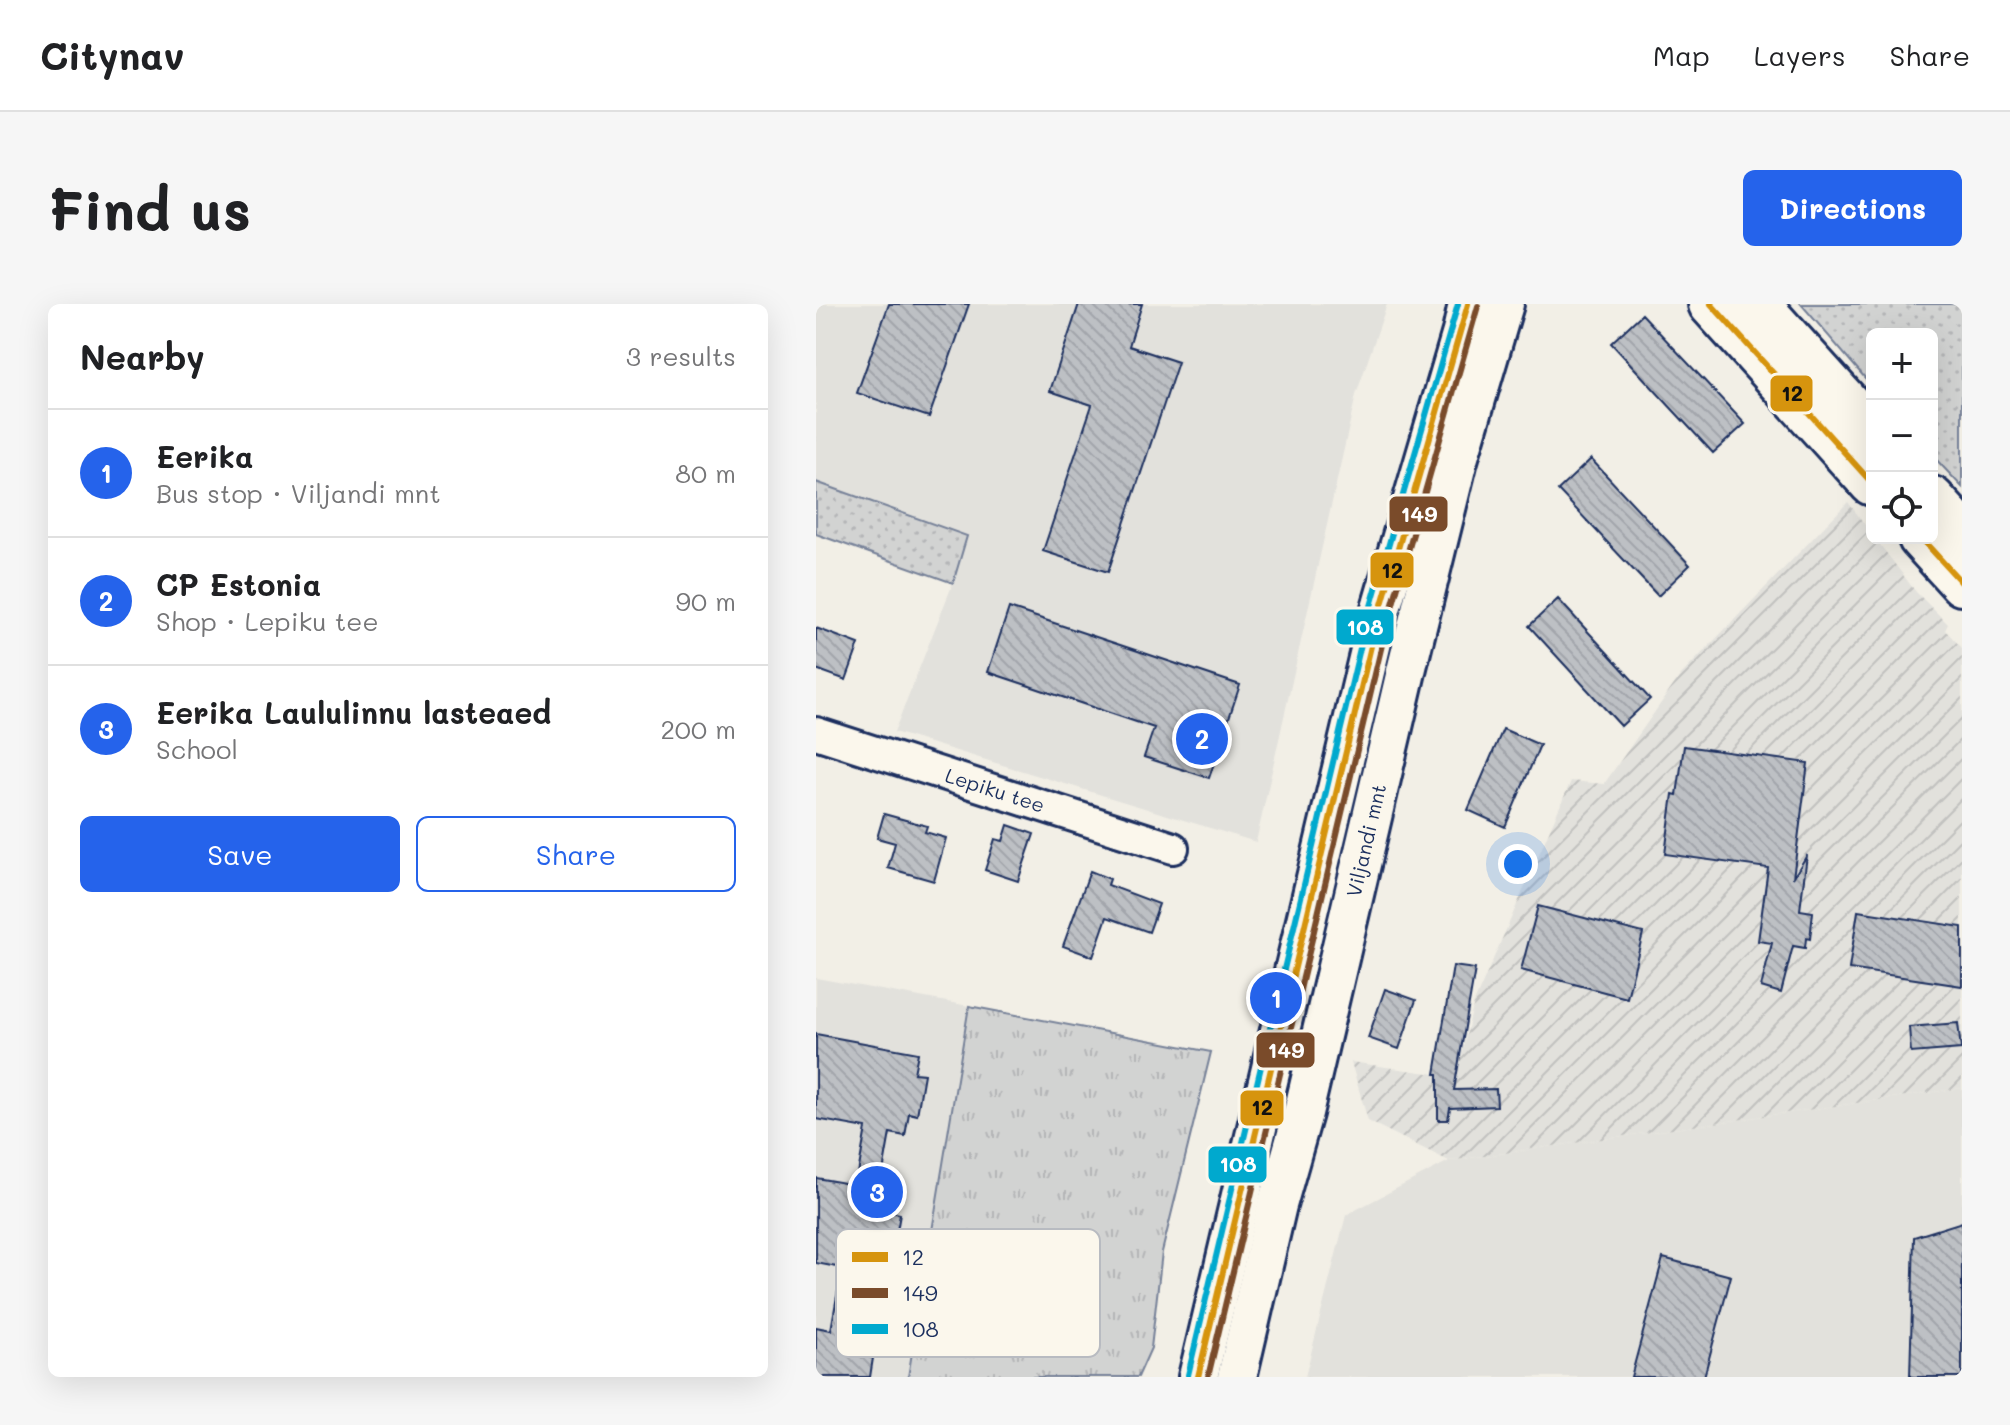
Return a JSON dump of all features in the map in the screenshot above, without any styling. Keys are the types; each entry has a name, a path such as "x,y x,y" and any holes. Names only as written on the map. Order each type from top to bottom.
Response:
{"highway":[{"path":"1711,304 1866,476"},
{"path":"1757,304 1866,424"},
{"path":"1938,506 1962,532"},
{"path":"1926,544 1962,583"}],"main road":[{"name":"Viljandi mnt","path":"1198,1373 1375,629 1468,304"},
{"name":"Viljandi mnt","path":"1237,1377 1277,1205 1303,1113 1454,475 1504,304"}],"street":[{"name":"Lepiku tee","path":"816,733 1173,848"}],"shaded area":[{"path":"816,304 1387,304 1356,395 1256,842 894,732 953,583 966,536 816,482"},
{"path":"1848,502 1866,526 1866,544 1880,544 1916,592 1948,624 1945,630 1962,648 1962,1088 1449,1161 1368,1121 1351,1062 1456,1077 1474,1003 1571,781 1604,784 1680,676"},
{"path":"816,978 969,1006 932,1229 836,1229 836,1357 911,1357 908,1377 816,1377"},
{"path":"1962,1088 1962,1377 1305,1377 1346,1215 1449,1161"}],"green space":[{"path":"1801,304 1962,304 1962,487 1938,461 1938,328 1866,328 1866,379"},
{"path":"816,482 967,536 953,583 816,534"},
{"path":"969,1006 1211,1052 1162,1252 1151,1348 1138,1377 908,1377 911,1357 1100,1357 1100,1229 932,1229"}],"building":[{"path":"889,304 969,304 929,417 857,393"},
{"path":"1079,304 1142,304 1129,346 1178,362 1108,572 1043,551 1092,405 1050,391"},
{"path":"1642,314 1745,424 1713,453 1611,343"},
{"path":"1591,459 1690,565 1658,596 1558,490"},
{"path":"1558,599 1650,699 1621,726 1529,626"},
{"path":"1009,608 1240,685 1209,778 1144,757 1154,728 988,672"},
{"path":"816,628 859,644 846,680 816,669"},
{"path":"1503,729 1540,745 1505,827 1468,810"},
{"path":"1684,746 1808,763 1793,878 1807,855 1800,910 1813,912 1810,939 1806,938 1805,948 1793,946 1781,993 1761,987 1772,943 1758,941 1768,868 1665,854 1673,794 1677,795"},
{"path":"884,814 927,826 925,832 946,838 934,881 888,868 895,843 877,838"},
{"path":"1008,825 1034,834 1018,881 985,870 995,839 1003,841"},
{"path":"1090,871 1110,879 1108,885 1159,904 1149,932 1107,917 1093,957 1063,946"},
{"path":"1538,906 1643,933 1627,998 1521,970"},
{"path":"1858,911 1962,927 1962,986 1849,969"},
{"path":"1453,966 1475,969 1454,1090 1496,1089 1497,1106 1450,1108 1448,1120 1438,1120 1438,1074 1435,1074"},
{"path":"1385,989 1416,1000 1399,1049 1368,1038"},
{"path":"1958,1023 1961,1049 1911,1053 1909,1027"},
{"path":"816,1034 918,1053 914,1073 924,1074 917,1115 909,1113 905,1136 890,1133 880,1189 894,1192 891,1212 900,1214 897,1229 836,1229 836,1267 816,1263 816,1178 856,1185 866,1128 816,1119"},
{"path":"1962,1222 1962,1377 1910,1377 1914,1237"},
{"path":"1663,1258 1731,1276 1704,1377 1631,1377"},
{"path":"836,1302 836,1357 873,1358 870,1377 816,1377 816,1327 831,1330"}],"transit line":[{"name":"108","path":"1188,1375 1365,627 1458,304"},
{"name":"12","path":"1198,1377 1375,629 1468,304"},
{"name":"12","path":"1711,304 1866,476"},
{"name":"149","path":"1208,1377 1385,632 1478,306"},
{"name":"12","path":"1926,544 1962,583"}],"place":[{"name":"CP Estonia","path":"1202,739"},
{"name":"Eerika","path":"1276,998"},
{"name":"Eerika Laululinnu lasteaed","path":"877,1192"}]}
